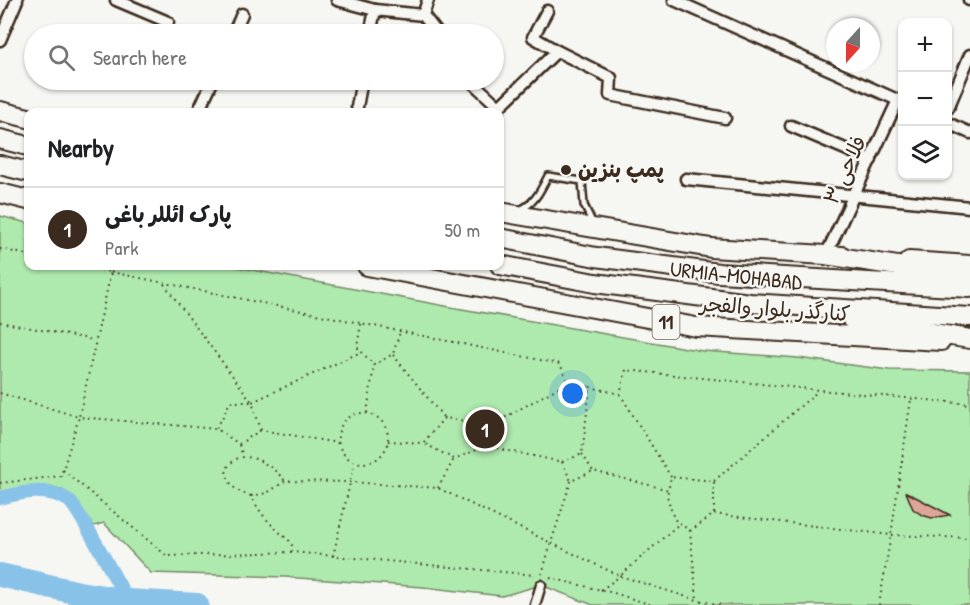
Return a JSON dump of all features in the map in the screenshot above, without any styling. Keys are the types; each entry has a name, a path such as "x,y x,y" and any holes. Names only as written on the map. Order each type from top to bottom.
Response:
{"main road":[{"path":"0,111 24,117"},
{"path":"0,140 24,145"},
{"path":"0,165 24,171"},
{"path":"0,193 24,199"},
{"path":"506,213 711,248 970,265"},
{"name":"URMIA-MOHABAD","path":"504,239 596,257 719,273 970,288"},
{"path":"826,255 970,277"},
{"name":"URMIA-MOHABAD","path":"504,266 595,283 750,303 970,317"},
{"name":"کنارگذر بلوار والفجر","path":"389,270 696,327 970,341"},
{"path":"750,303 970,341"}],"street":[{"path":"0,40 17,0"},
{"path":"116,0 168,22"},
{"path":"337,0 375,10 423,15 430,24"},
{"path":"423,15 428,0"},
{"path":"674,0 898,100"},
{"path":"372,24 375,10"},
{"path":"547,11 533,37 610,78 610,95 725,118"},
{"path":"238,24 242,14"},
{"path":"501,108 557,51"},
{"path":"952,98 970,55"},
{"path":"200,108 208,90"},
{"path":"357,107 360,90"},
{"path":"480,90 497,108"},
{"name":"فلاحی ۳","path":"826,255 898,105"},
{"path":"952,125 970,133"},
{"path":"790,126 871,160"},
{"path":"686,179 970,207"},
{"path":"535,605 541,580"}],"lane":[{"path":"506,213 529,206 538,197 548,176 582,181 584,205 597,230"}],"path":[{"path":"0,249 24,254"},
{"path":"101,270 560,364 568,382"},
{"path":"0,483 61,476 79,417 111,272"},
{"path":"163,283 252,402 261,430"},
{"path":"0,322 96,340"},
{"path":"362,323 357,347 374,364"},
{"path":"374,364 393,354 401,331"},
{"path":"217,429 230,402 252,402 361,352"},
{"path":"393,354 444,418 474,422 486,446"},
{"path":"366,413 374,364"},
{"path":"620,394 626,370 970,404"},
{"path":"478,432 568,382 620,394 671,477 668,496 674,519 690,531 697,600"},
{"path":"590,387 582,454 593,471"},
{"path":"671,477 714,481 819,390"},
{"path":"0,393 79,417 217,429 239,444 243,456"},
{"path":"879,605 911,399"},
{"path":"358,413 366,413 374,415 386,426 388,441 386,450 373,461 355,462 342,451 338,443 340,427 345,420 358,413"},
{"path":"423,443 444,418"},
{"path":"239,444 261,430 338,443"},
{"path":"388,441 423,443 454,459"},
{"path":"438,488 454,459 486,446 562,462 582,454"},
{"path":"285,482 276,470 260,461 243,456 231,461 226,470 228,483 238,492 251,496 267,493 285,482 350,482 438,488 620,576 697,600 722,605"},
{"path":"333,555 355,462"},
{"path":"541,580 571,481 562,462"},
{"path":"63,470 167,556 292,552 333,555 541,580 601,590 652,605"},
{"path":"571,481 593,471 669,489"},
{"path":"714,481 714,514"},
{"path":"251,496 258,510 270,524 292,543 292,552"},
{"path":"690,531 714,514 891,535 970,538"},
{"path":"601,590 680,523"}],"green space":[{"path":"0,216 24,222 24,270 252,270 703,351 798,358 889,370 970,371 970,605 593,605 541,585 502,596 423,587 285,577 151,573 104,523 94,526 66,492 55,488 39,487 0,495"}],"building":[{"path":"906,492 950,515 932,518 922,515 913,509"}],"waterway":[{"path":"0,498 43,492 68,500 89,530 128,601"},
{"path":"0,575 79,593 128,601 197,605"}],"place":[{"name":"پمپ بنزین","path":"566,170"},
{"name":"پارک ائللر باغی","path":"485,429"}]}
